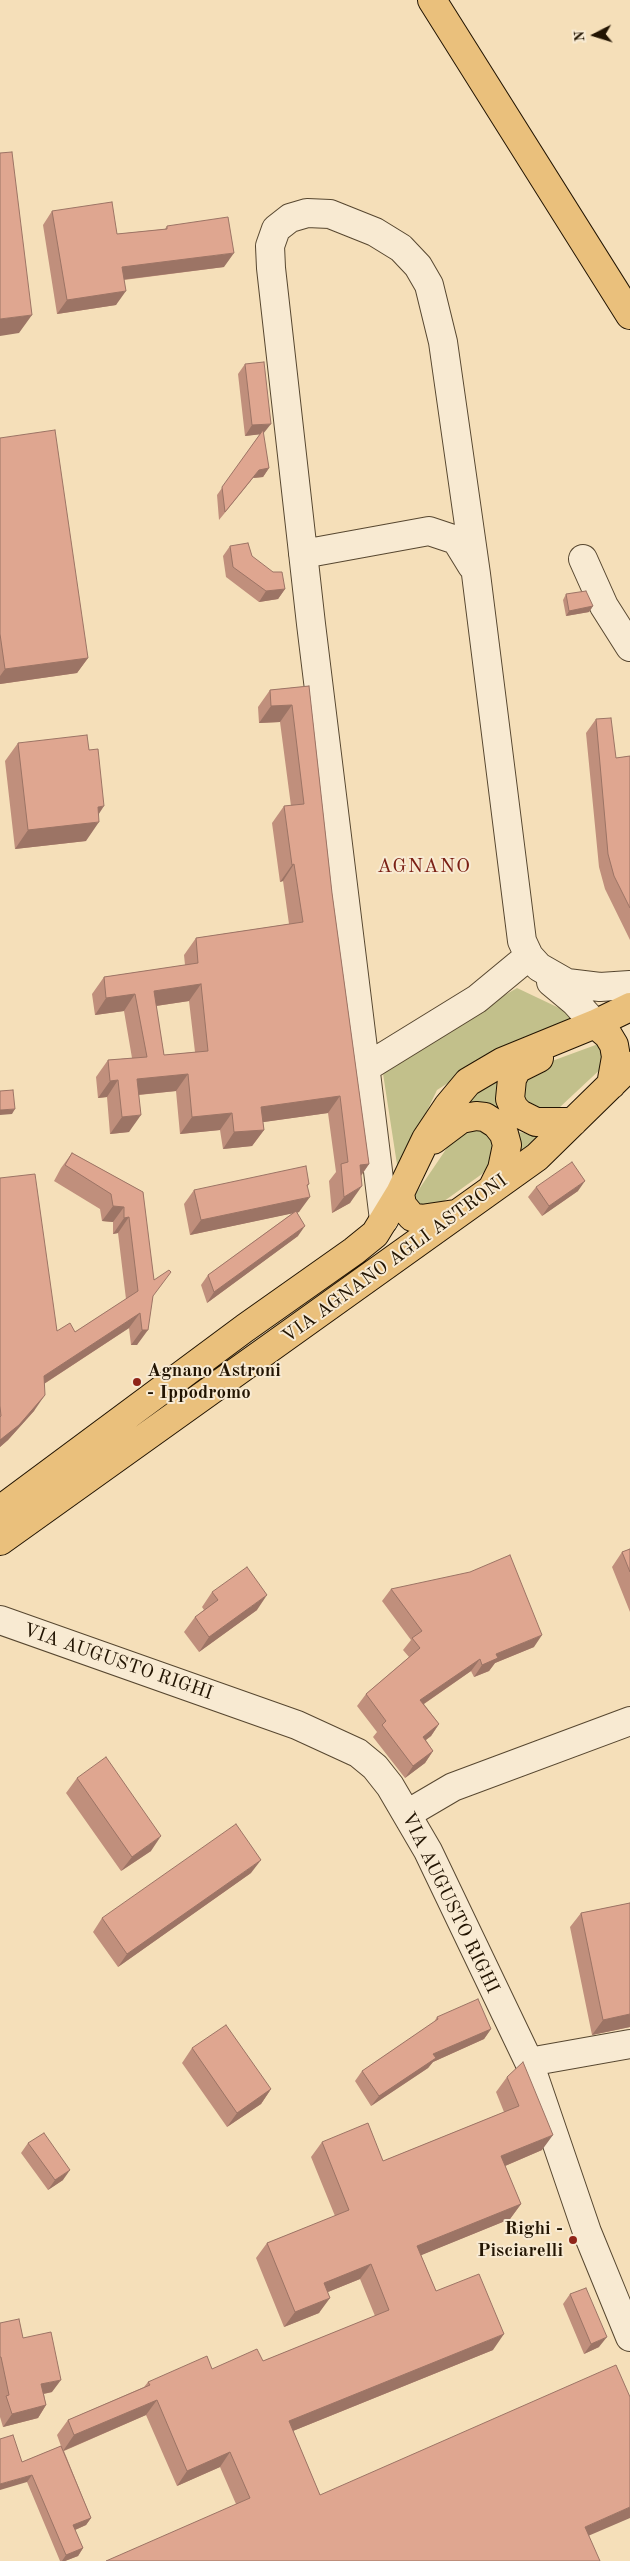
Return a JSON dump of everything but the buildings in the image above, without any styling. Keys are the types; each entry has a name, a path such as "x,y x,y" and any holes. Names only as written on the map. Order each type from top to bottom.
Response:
{"main road":[{"path":"432,0 630,315"},
{"name":"VIA AGNANO AGLI ASTRONI","path":"0,1510 375,1234 400,1193 418,1155 448,1106 468,1082 502,1062 595,1024 630,1007"},
{"path":"573,1122 536,1122 520,1114 510,1099 512,1079 517,1070 525,1064 568,1046 584,1036 595,1024 608,1035 614,1045 616,1057 611,1085"},
{"name":"VIA AGNANO AGLI ASTRONI","path":"0,1541 537,1157 630,1066"},
{"path":"418,1155 439,1134 456,1122 476,1116 485,1117 504,1134 507,1145 502,1169 492,1189"},
{"path":"400,1193 402,1205 412,1217 422,1219 460,1212"}],"street":[{"path":"384,1220 303,554 270,246 276,229 290,218 307,213 330,214 375,232 401,248 418,266 429,286 444,342 476,574 522,941 534,962 554,986 575,1002 595,1024"},
{"path":"303,554 429,531 456,540 466,551 476,574"},
{"path":"583,559 604,606 630,647"},
{"path":"365,1068 478,999 534,962"},
{"path":"534,962 567,983 582,986 630,985"},
{"name":"VIA AUGUSTO RIGHI","path":"0,1620 297,1725 358,1753 375,1768 407,1814 428,1851 529,2062 587,2232 630,2337"},
{"path":"407,1814 453,1787 630,1721"},
{"path":"529,2062 630,2044"}],"shaded area":[{"path":"517,988 576,1016 495,1053 437,1090 398,1171 382,1067"},
{"path":"601,1043 606,1064 560,1107 546,1111 530,1109 521,1098 521,1084 533,1068"},
{"path":"508,1068 499,1083 499,1113 458,1111 473,1089"},
{"path":"473,1127 490,1134 496,1145 494,1160 482,1174 433,1209 409,1204 455,1136"},
{"path":"519,1132 546,1137 514,1161"}],"place":[{"name":"Agnano Astroni - Ippodromo","path":"137,1382"},
{"name":"Righi - Pisciarelli","path":"573,2240"}],"district":[{"name":"AGNANO","path":"424,867"}]}
